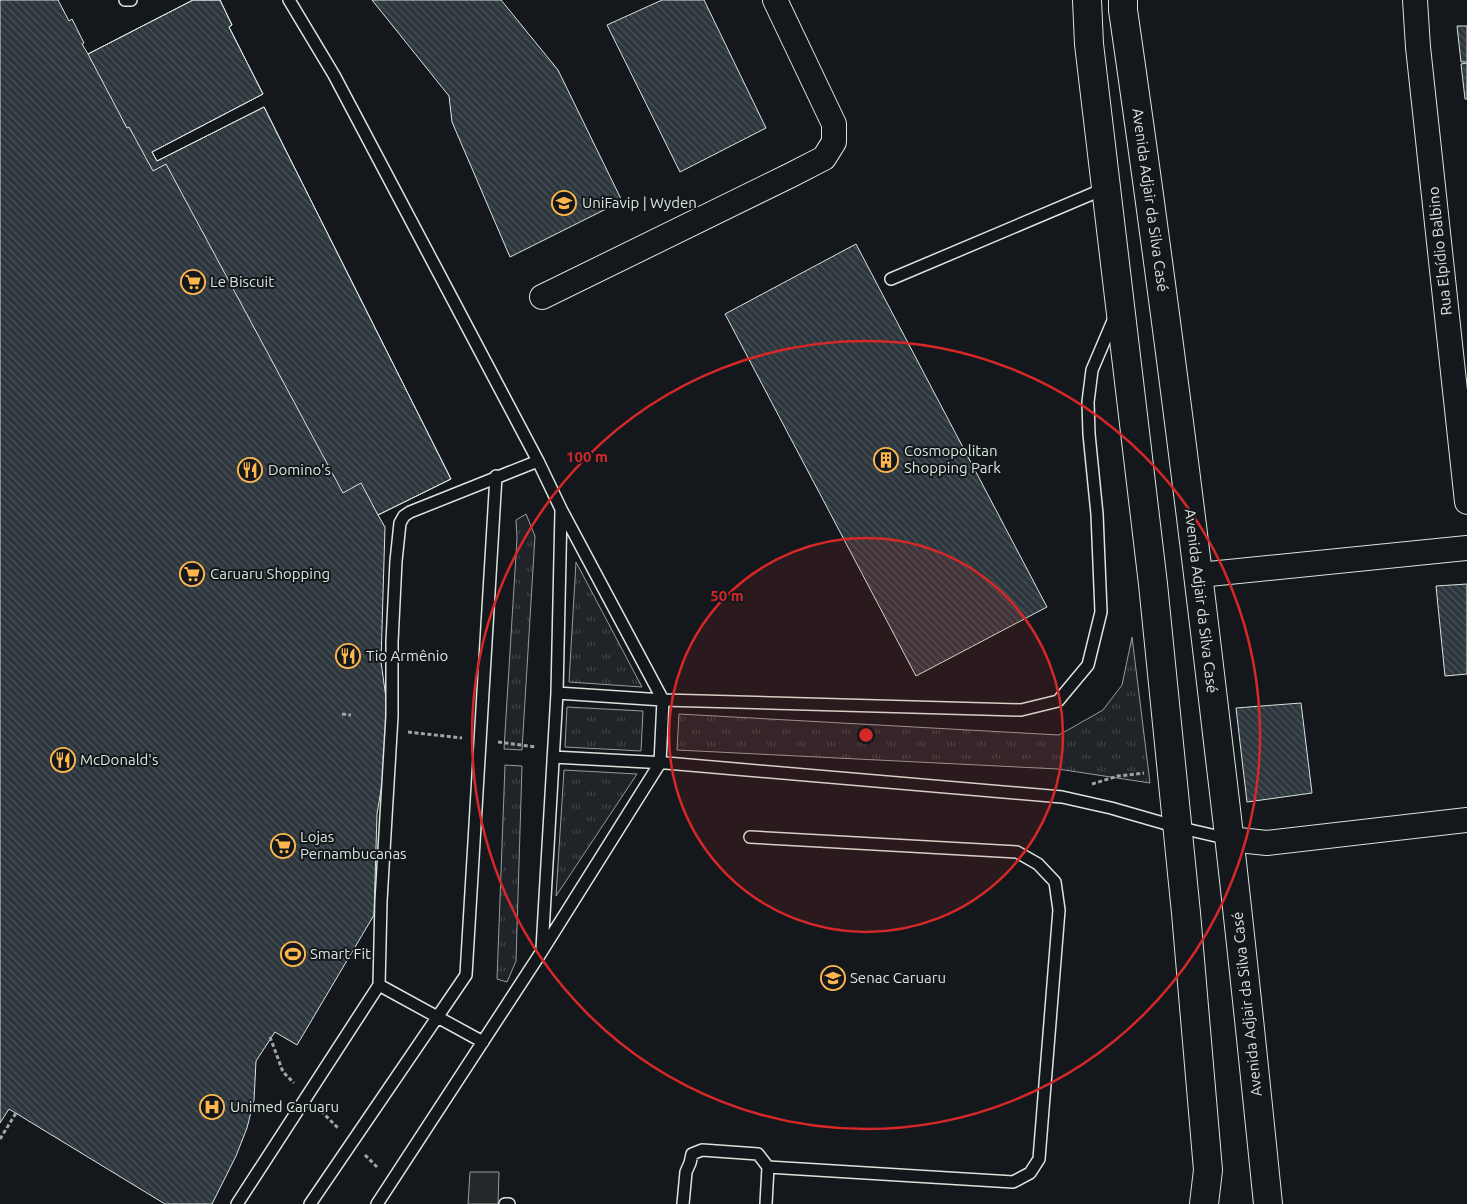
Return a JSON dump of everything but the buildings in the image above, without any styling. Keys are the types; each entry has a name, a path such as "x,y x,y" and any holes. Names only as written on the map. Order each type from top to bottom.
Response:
{"main road":[{"path":"1087,0 1089,44 1153,584 1186,913 1208,1170 1204,1204"},
{"name":"Avenida Adjair da Silva Casé","path":"1123,0 1198,575 1229,839 1268,1204"}],"street":[{"path":"542,297 824,158 834,142 834,124 775,0"},
{"name":"Rua Elpídio Balbino","path":"1416,0 1419,57 1467,502"},
{"path":"1198,575 1467,548"},
{"path":"1229,839 1267,843 1467,820"}],"lane":[{"path":"125,0 131,0"},
{"path":"289,0 334,75 663,700 660,763 542,951 376,1204"},
{"path":"890,279 1106,188"},
{"path":"557,693 663,700 1021,710 1058,701 1088,665 1101,612 1097,514 1089,434 1088,402 1092,370 1120,303"},
{"path":"237,1204 379,985 381,901 392,708 392,642 400,523 404,516 410,512 496,476 538,461"},
{"path":"310,1204 466,975 496,476"},
{"path":"542,951 557,693 561,509"},
{"path":"553,757 660,763 1062,797 1229,839"},
{"path":"750,837 1018,852 1038,864 1055,882 1059,910 1039,1159 1030,1173 1013,1182 768,1167"},
{"path":"379,985 482,1042"},
{"path":"683,1204 686,1172 692,1154 702,1150 758,1154 768,1167 766,1204"}],"path":[{"path":"342,714 351,714"},
{"path":"421,733 480,740"},
{"path":"1062,797 1095,782 1118,776 1152,772"},
{"path":"270,1038 283,1072 293,1082"},
{"path":"0,1139 16,1113"}],"green space":[{"path":"526,514 535,536 522,750 504,749 517,538 516,520"},
{"path":"576,562 642,687 569,682"},
{"path":"1132,637 1150,783 1058,769 677,750 679,714 1059,735 1103,710 1122,685"},
{"path":"567,707 643,711 641,751 565,747"},
{"path":"505,765 522,766 516,961 507,982 497,979"},
{"path":"564,770 637,774 556,896"}],"shaded area":[{"path":"470,1172 499,1172 498,1204 468,1204"}],"place":[{"name":"UniFavip | Wyden","path":"564,203"},
{"name":"Le Biscuit","path":"193,282"},
{"name":"Cosmopolitan Shopping Park","path":"886,460"},
{"name":"Domino's","path":"250,470"},
{"name":"Caruaru Shopping","path":"192,574"},
{"name":"Tio Armênio","path":"348,656"},
{"name":"McDonald's","path":"63,760"},
{"name":"Lojas Pernambucanas","path":"283,846"},
{"name":"Smart Fit","path":"293,954"},
{"name":"Senac Caruaru","path":"833,978"},
{"name":"Unimed Caruaru","path":"212,1107"}]}
